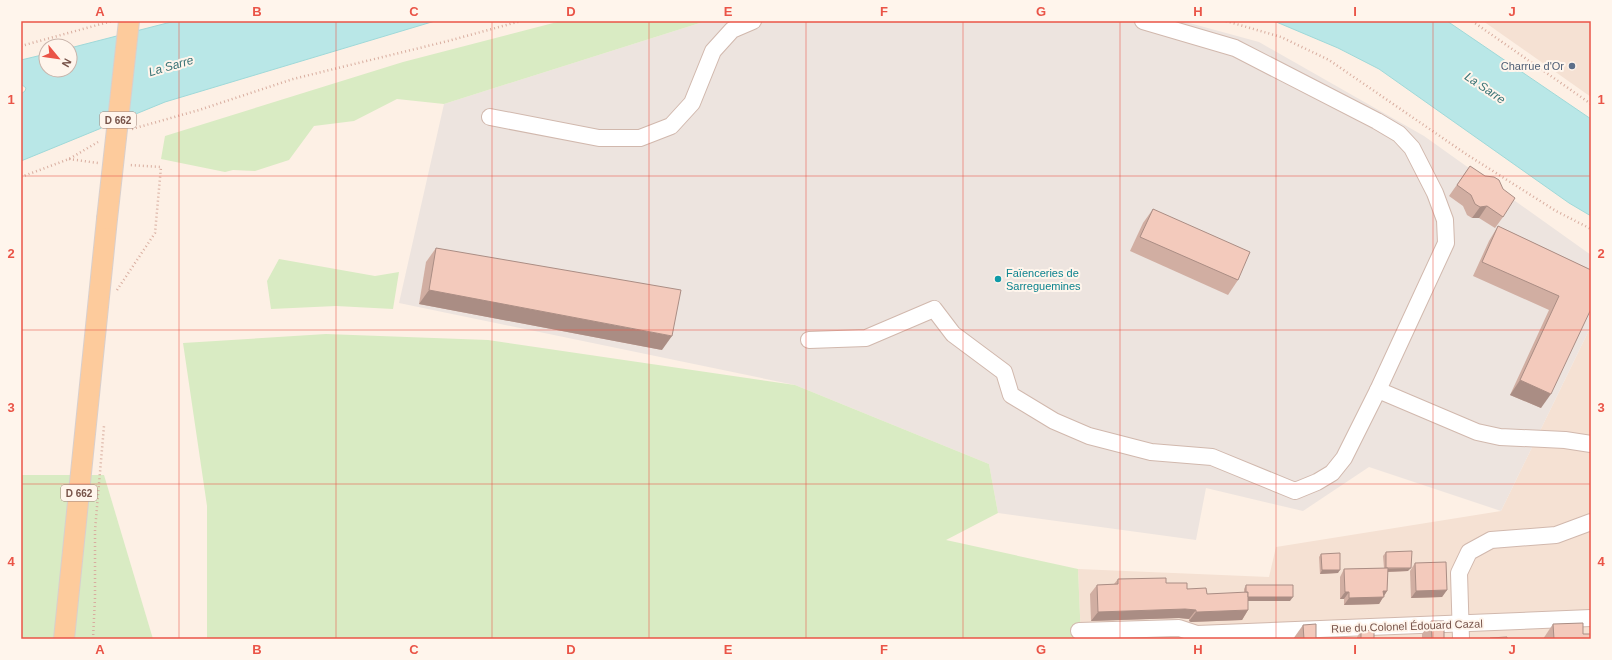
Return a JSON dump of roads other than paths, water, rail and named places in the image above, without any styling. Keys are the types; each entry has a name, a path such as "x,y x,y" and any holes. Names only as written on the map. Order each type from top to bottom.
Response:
{"main road":[{"name":"D 662","path":"64,639 94,338 129,21"}],"street":[{"path":"490,117 599,138 640,138 672,126 692,103 713,51 732,30 753,21"},
{"path":"809,340 866,338 934,310 953,334 1004,372 1011,395 1054,421 1089,436 1151,452 1212,456 1295,491 1317,482 1332,473 1344,458 1378,390 1446,243 1445,220 1435,193 1412,148 1398,134 1377,120 1235,48 1143,21"},
{"path":"1378,390 1477,432 1500,437 1565,440 1591,444"},
{"path":"1461,632 1459,573 1469,552 1491,540 1556,535 1591,522"},
{"name":"Rue du Colonel Édouard Cazal","path":"1079,631 1179,628 1197,634 1264,635 1461,632 1591,618"}],"water":[{"name":"La Sarre","path":"175,21 435,21 165,102 21,161 21,94 26,88 21,84 21,60 38,56 38,78 78,78 78,46"},
{"name":"La Sarre","path":"1274,21 1447,21 1591,119 1591,216 1569,203 1379,69 1338,48"}],"place":[{"name":"Charrue d'Or","path":"1572,66"},
{"name":"Faïenceries de Sarreguemines","path":"998,279"}]}
